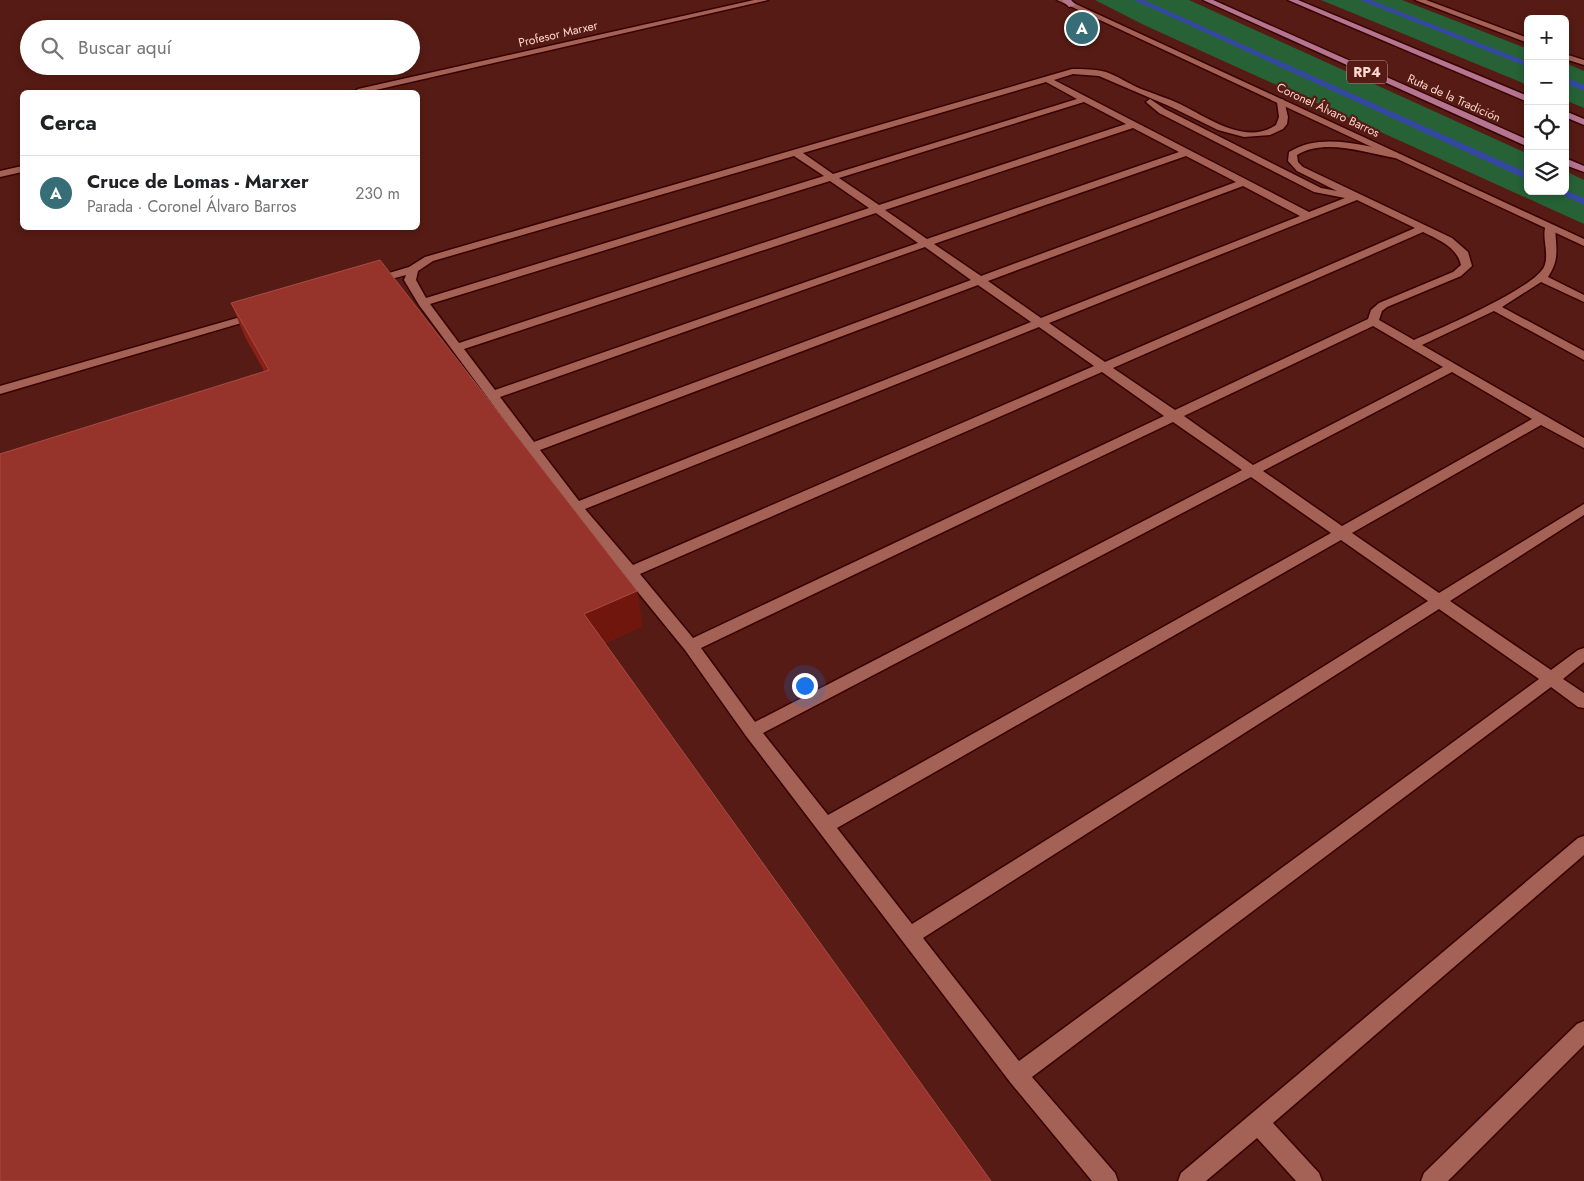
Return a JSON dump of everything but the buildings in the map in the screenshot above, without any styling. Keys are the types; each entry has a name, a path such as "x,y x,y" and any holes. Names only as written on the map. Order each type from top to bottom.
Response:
{"main road":[{"name":"Profesor Marxer","path":"367,90 764,0"},
{"name":"Coronel Álvaro Barros","path":"1061,0 1069,2 1584,243"},
{"name":"Ruta de la Tradición","path":"1207,0 1524,142"},
{"name":"Ruta de la Tradición","path":"1292,0 1524,97"},
{"path":"1419,0 1524,39"},
{"path":"1569,57 1584,63"},
{"path":"365,283 413,269 429,259 1072,72 1090,72 1106,75 1140,92 1177,106 1217,128 1244,135 1255,135 1278,129 1284,123 1285,116 1281,102"},
{"path":"1046,79 1309,216"},
{"path":"1140,92 1162,111 1318,190 1359,196"},
{"path":"423,303 1085,99"},
{"path":"1569,116 1584,122"},
{"path":"457,347 1134,125"},
{"path":"691,646 1373,320 1377,310 1384,305 1457,274 1467,266 1464,254 1448,240 1300,169 1293,163 1292,154 1297,149 1317,144 1335,145 1395,155"},
{"path":"795,152 1584,702"},
{"path":"492,395 1187,152"},
{"path":"1569,163 1584,169"},
{"path":"0,174 20,169"},
{"path":"532,448 1244,182"},
{"path":"576,507 1359,196"},
{"path":"1414,344 1494,307 1541,278 1550,265 1550,227"},
{"path":"629,573 1424,228"},
{"path":"413,269 410,280 423,303 576,507 691,646 752,731 910,936 1018,1074 1106,1181"},
{"path":"1541,278 1584,299"},
{"path":"1494,307 1584,356"},
{"path":"0,390 269,311"},
{"path":"1373,320 1584,444"},
{"path":"752,731 1452,367"},
{"path":"825,826 1542,419"},
{"path":"910,936 1584,509"},
{"path":"1018,1074 1584,654"},
{"path":"1189,1181 1584,844"},
{"path":"1432,1181 1584,1031"},
{"path":"1258,1123 1311,1181"}],"green space":[{"path":"1095,0 1189,0 1524,152 1524,195 1569,195 1569,173 1584,180 1584,224 1144,25"},
{"path":"1321,0 1402,0 1524,47 1524,83"},
{"path":"1569,65 1584,71 1584,108 1569,102"}],"waterway":[{"path":"1138,0 1524,175"},
{"path":"1364,0 1524,63"},
{"path":"1569,82 1584,88"},
{"path":"1568,195 1584,202"}],"place":[{"name":"Cruce de Lomas - Marxer","path":"1082,28"}]}
